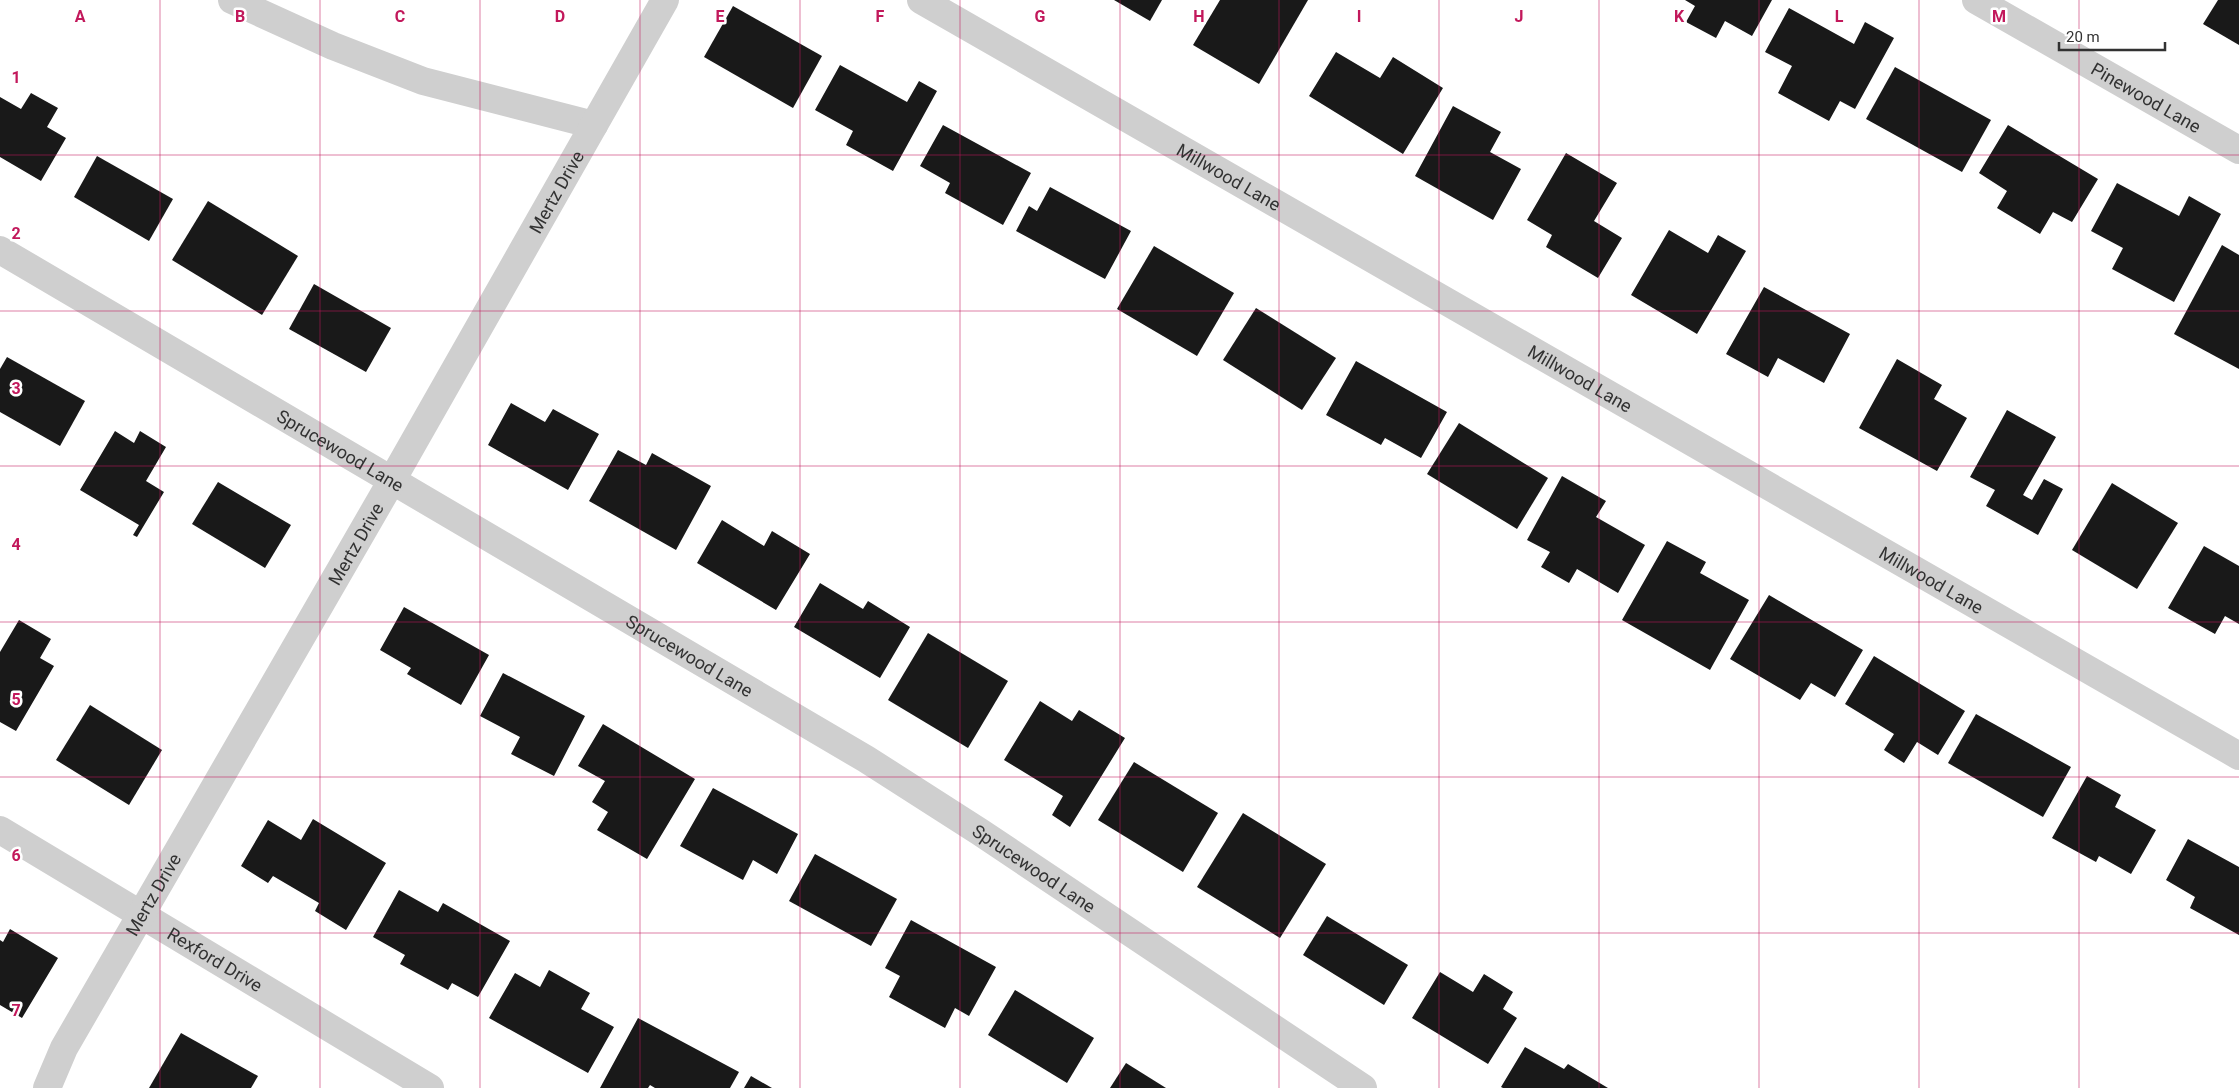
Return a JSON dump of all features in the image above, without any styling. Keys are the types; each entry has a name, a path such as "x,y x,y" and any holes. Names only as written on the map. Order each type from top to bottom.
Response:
{"street":[{"path":"232,0 333,46 423,80 594,125"},
{"name":"Mertz Drive","path":"47,1088 64,1048 391,482 665,0"},
{"name":"Millwood Lane","path":"921,0 2239,756"},
{"name":"Pinewood Lane","path":"1976,0 2239,150"},
{"name":"Sprucewood Lane","path":"0,250 391,482 866,759 1363,1088"},
{"name":"Rexford Drive","path":"0,830 140,916 430,1088"}],"building":[{"path":"1114,0 1162,0 1150,21"},
{"path":"1220,0 1308,0 1259,84 1193,45"},
{"path":"1685,0 1772,0 1752,36 1725,21 1716,38 1686,22 1695,6"},
{"path":"2218,0 2239,0 2239,45 2203,24"},
{"path":"733,6 822,56 793,108 704,57"},
{"path":"1789,8 1854,44 1865,22 1894,38 1855,109 1840,101 1829,121 1778,93 1792,66 1765,52"},
{"path":"1336,52 1380,78 1393,57 1443,88 1403,154 1309,96"},
{"path":"840,65 907,102 919,81 937,91 893,171 846,145 853,131 815,110"},
{"path":"1895,67 1991,120 1962,172 1866,119"},
{"path":"31,93 58,108 47,127 66,138 41,181 0,157 0,97 21,109"},
{"path":"1453,106 1501,132 1490,152 1521,169 1493,220 1415,176"},
{"path":"943,125 1031,173 1003,225 945,193 950,183 920,166"},
{"path":"2008,125 2098,179 2072,222 2053,212 2040,234 1997,208 2007,191 1979,173"},
{"path":"1566,153 1617,183 1594,221 1622,238 1598,278 1546,247 1552,235 1527,220"},
{"path":"97,156 173,199 149,241 74,197"},
{"path":"2117,183 2179,216 2189,196 2221,214 2174,302 2112,269 2123,248 2091,231"},
{"path":"1050,187 1131,231 1105,279 1016,231 1029,206 1037,211"},
{"path":"208,201 298,256 262,315 172,260"},
{"path":"1669,230 1708,253 1718,235 1746,251 1697,334 1631,295"},
{"path":"2222,245 2239,255 2239,369 2174,334"},
{"path":"1154,246 1234,293 1197,356 1117,309"},
{"path":"314,284 391,328 366,372 289,329"},
{"path":"1764,287 1850,334 1824,383 1778,358 1768,377 1726,354"},
{"path":"1256,308 1336,358 1302,410 1223,360"},
{"path":"7,357 85,401 60,446 0,412 0,369"},
{"path":"1897,359 1942,385 1934,399 1967,418 1937,471 1859,428"},
{"path":"1356,361 1447,412 1421,458 1385,438 1381,445 1326,415"},
{"path":"511,403 545,422 553,409 599,434 568,490 488,445"},
{"path":"2007,410 2056,437 2023,495 2032,500 2044,479 2063,489 2038,535 1986,506 1995,490 1970,477"},
{"path":"1459,423 1548,478 1517,529 1427,474"},
{"path":"115,431 134,443 140,431 166,447 146,481 164,492 137,537 133,535 139,525 80,490"},
{"path":"618,450 646,465 652,453 711,486 676,550 589,501"},
{"path":"1562,476 1606,501 1596,517 1645,545 1618,593 1577,569 1569,583 1541,567 1550,552 1527,540"},
{"path":"218,482 291,525 265,568 192,524"},
{"path":"2112,483 2178,523 2137,589 2072,550"},
{"path":"722,520 764,546 772,531 810,554 776,610 697,563"},
{"path":"1667,541 1706,562 1700,573 1749,600 1710,670 1622,620"},
{"path":"2204,546 2239,566 2239,624 2225,616 2215,634 2168,608"},
{"path":"820,583 863,609 868,601 910,627 880,678 794,627"},
{"path":"1769,595 1863,650 1835,697 1811,683 1800,700 1730,659"},
{"path":"404,607 489,655 461,705 407,674 411,668 380,650"},
{"path":"19,620 51,639 40,658 54,666 16,731 0,722 0,652"},
{"path":"928,633 1008,681 968,748 888,700"},
{"path":"1874,656 1965,711 1938,755 1917,742 1904,763 1884,750 1894,734 1845,704"},
{"path":"503,673 585,716 554,776 511,754 520,737 480,716"},
{"path":"1040,701 1072,721 1079,710 1125,738 1070,827 1052,815 1063,796 1004,760"},
{"path":"90,705 162,750 129,805 56,760"},
{"path":"1976,714 2071,767 2043,817 1948,763"},
{"path":"603,724 695,779 647,859 597,830 608,812 592,802 605,781 578,766"},
{"path":"1134,762 1218,813 1183,872 1098,820"},
{"path":"2087,776 2121,795 2115,807 2156,830 2131,874 2099,856 2096,862 2052,838"},
{"path":"713,788 798,834 777,874 753,860 743,880 680,846"},
{"path":"1243,813 1326,864 1280,938 1197,887"},
{"path":"313,819 386,863 346,930 315,911 319,903 273,876 268,883 241,866 268,820 301,840"},
{"path":"2188,839 2239,867 2239,935 2190,908 2195,897 2166,880"},
{"path":"815,854 897,899 871,946 789,901"},
{"path":"399,890 438,912 443,903 510,941 478,997 452,983 448,990 400,964 405,955 373,937"},
{"path":"1327,916 1408,965 1384,1005 1303,955"},
{"path":"911,920 996,967 969,1016 955,1008 945,1028 889,997 900,976 885,968"},
{"path":"10,929 58,958 22,1018 0,1005 0,940 3,942"},
{"path":"549,970 590,993 581,1009 614,1027 588,1073 489,1018 515,973 540,987"},
{"path":"1440,972 1473,992 1484,974 1513,992 1503,1009 1517,1018 1488,1064 1412,1018"},
{"path":"1015,990 1094,1038 1067,1083 988,1035"},
{"path":"638,1018 739,1072 730,1088 655,1088 650,1085 648,1088 600,1088"},
{"path":"181,1033 258,1076 251,1088 149,1088"},
{"path":"1525,1047 1564,1069 1568,1064 1608,1088 1501,1087"},
{"path":"1126,1063 1166,1088 1110,1088"},
{"path":"751,1076 772,1088 744,1088"}]}
